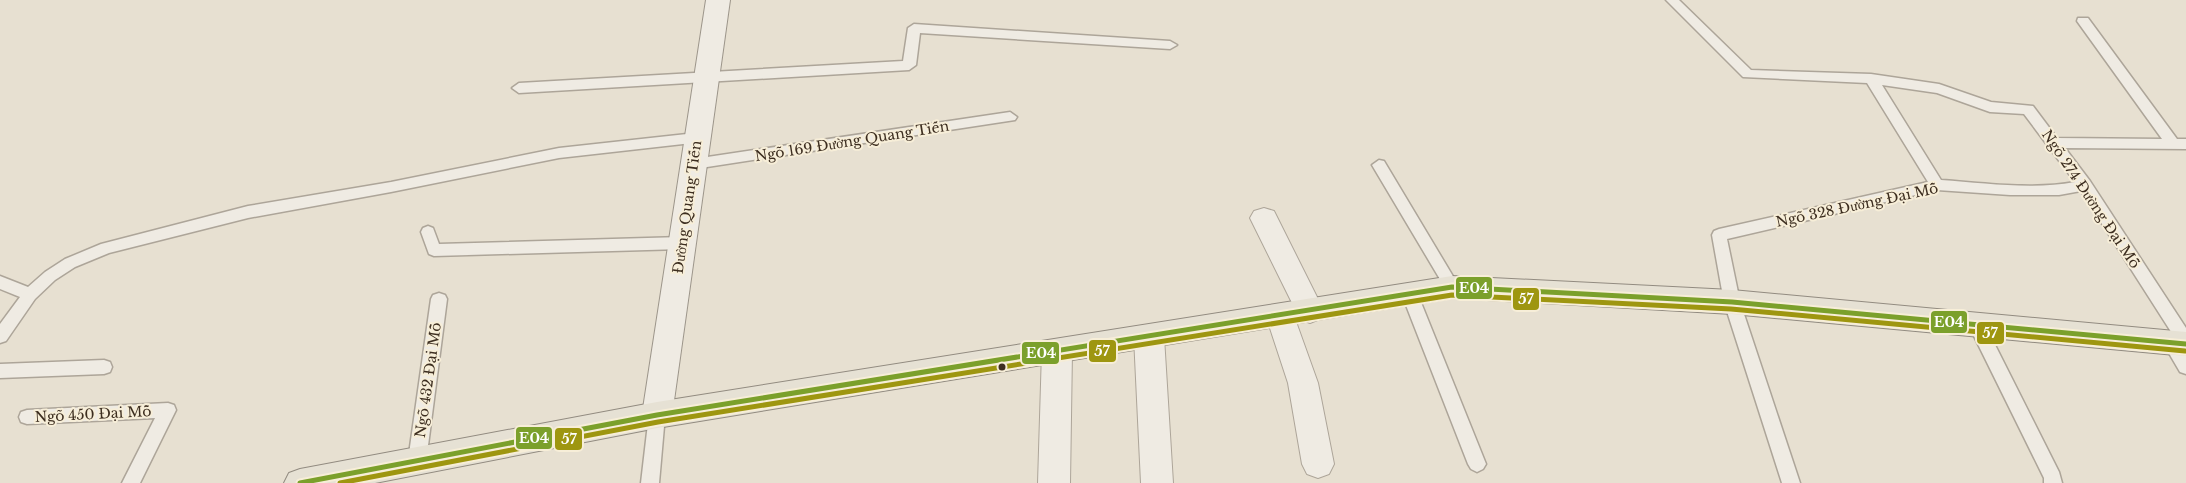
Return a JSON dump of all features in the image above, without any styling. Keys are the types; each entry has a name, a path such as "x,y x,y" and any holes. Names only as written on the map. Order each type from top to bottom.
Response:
{"main road":[{"path":"300,483 657,415 1452,287 1732,302 2181,342"}],"street":[{"name":"Đường Quang Tiến","path":"657,415 718,0"},
{"path":"1264,218 1310,310"},
{"path":"1280,316 1303,383 1318,464"},
{"path":"1149,337 1157,483"},
{"path":"1054,483 1057,351"}],"lane":[{"name":"Ngõ 274 Đường Đại Mỗ","path":"1675,0 1748,74 1871,80 1939,89 1990,107 2028,109 2085,185 2181,342 2186,367"},
{"path":"2083,21 2180,144"},
{"path":"519,88 909,65 914,28 1170,45"},
{"path":"1871,80 1937,185"},
{"name":"Ngõ 169 Đường Quang Tiến","path":"0,336 30,295 50,276 70,263 106,248 248,212 391,187 559,153 695,151 1010,117"},
{"path":"2054,143 2180,144"},
{"path":"1379,165 1452,287"},
{"name":"Ngõ 328 Đường Đại Mỗ","path":"1732,302 1719,235 1937,185 2010,190 2059,190 2085,185"},
{"path":"428,232 434,250 682,244"},
{"path":"0,282 30,295"},
{"path":"1410,295 1477,464"},
{"name":"Ngõ 432 Đại Mỗ","path":"417,461 439,298"},
{"path":"1732,302 1791,483"},
{"path":"1976,324 2037,444 2053,478 2053,483"},
{"path":"0,371 104,367"},
{"name":"Ngõ 450 Đại Mỗ","path":"27,417 168,410 131,483"},
{"path":"650,483 657,415"}],"transit line":[{"name":"E04","path":"300,483 657,415 1452,287 1732,302 2186,344"},
{"name":"57","path":"340,483 658,422 1452,295 1731,309 2185,351"}]}
